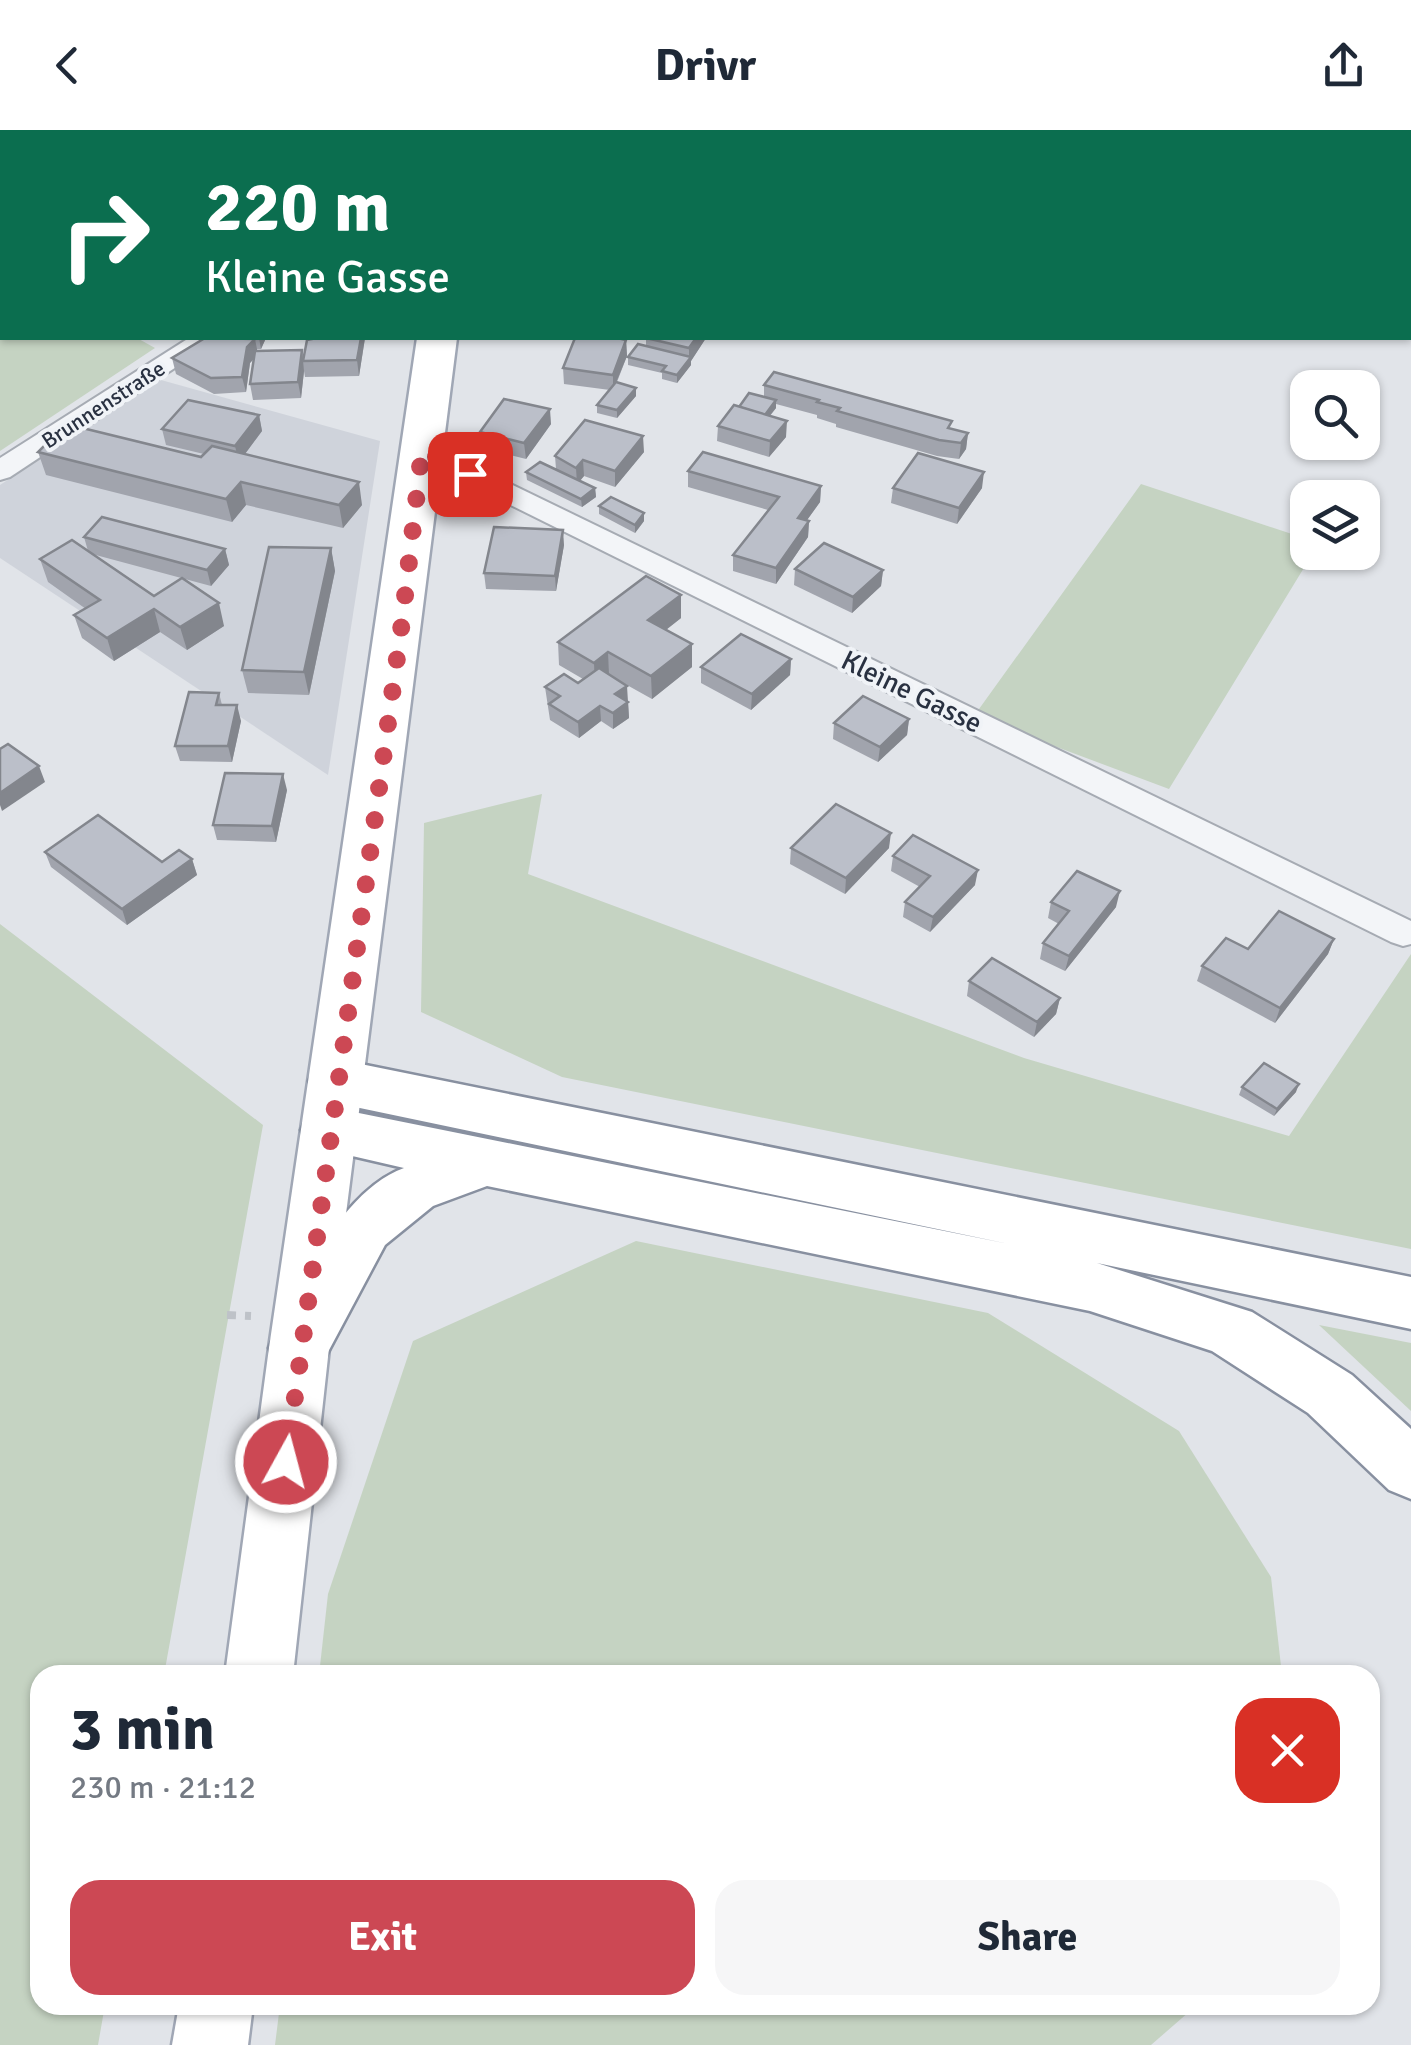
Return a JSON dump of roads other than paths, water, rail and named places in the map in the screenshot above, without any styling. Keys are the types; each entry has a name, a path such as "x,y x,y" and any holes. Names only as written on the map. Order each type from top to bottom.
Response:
{"main road":[{"path":"260,1665 437,340"},
{"path":"333,1106 487,1162 1090,1286 1231,1331 1330,1394 1411,1470"},
{"path":"333,1106 1411,1303"},
{"path":"300,1348 365,1228 413,1188 487,1162"},
{"path":"210,2045 214,2015"}],"street":[{"name":"Brunnenstraße","path":"0,472 204,340"},
{"name":"Kleine Gasse","path":"422,450 1403,933"}]}
